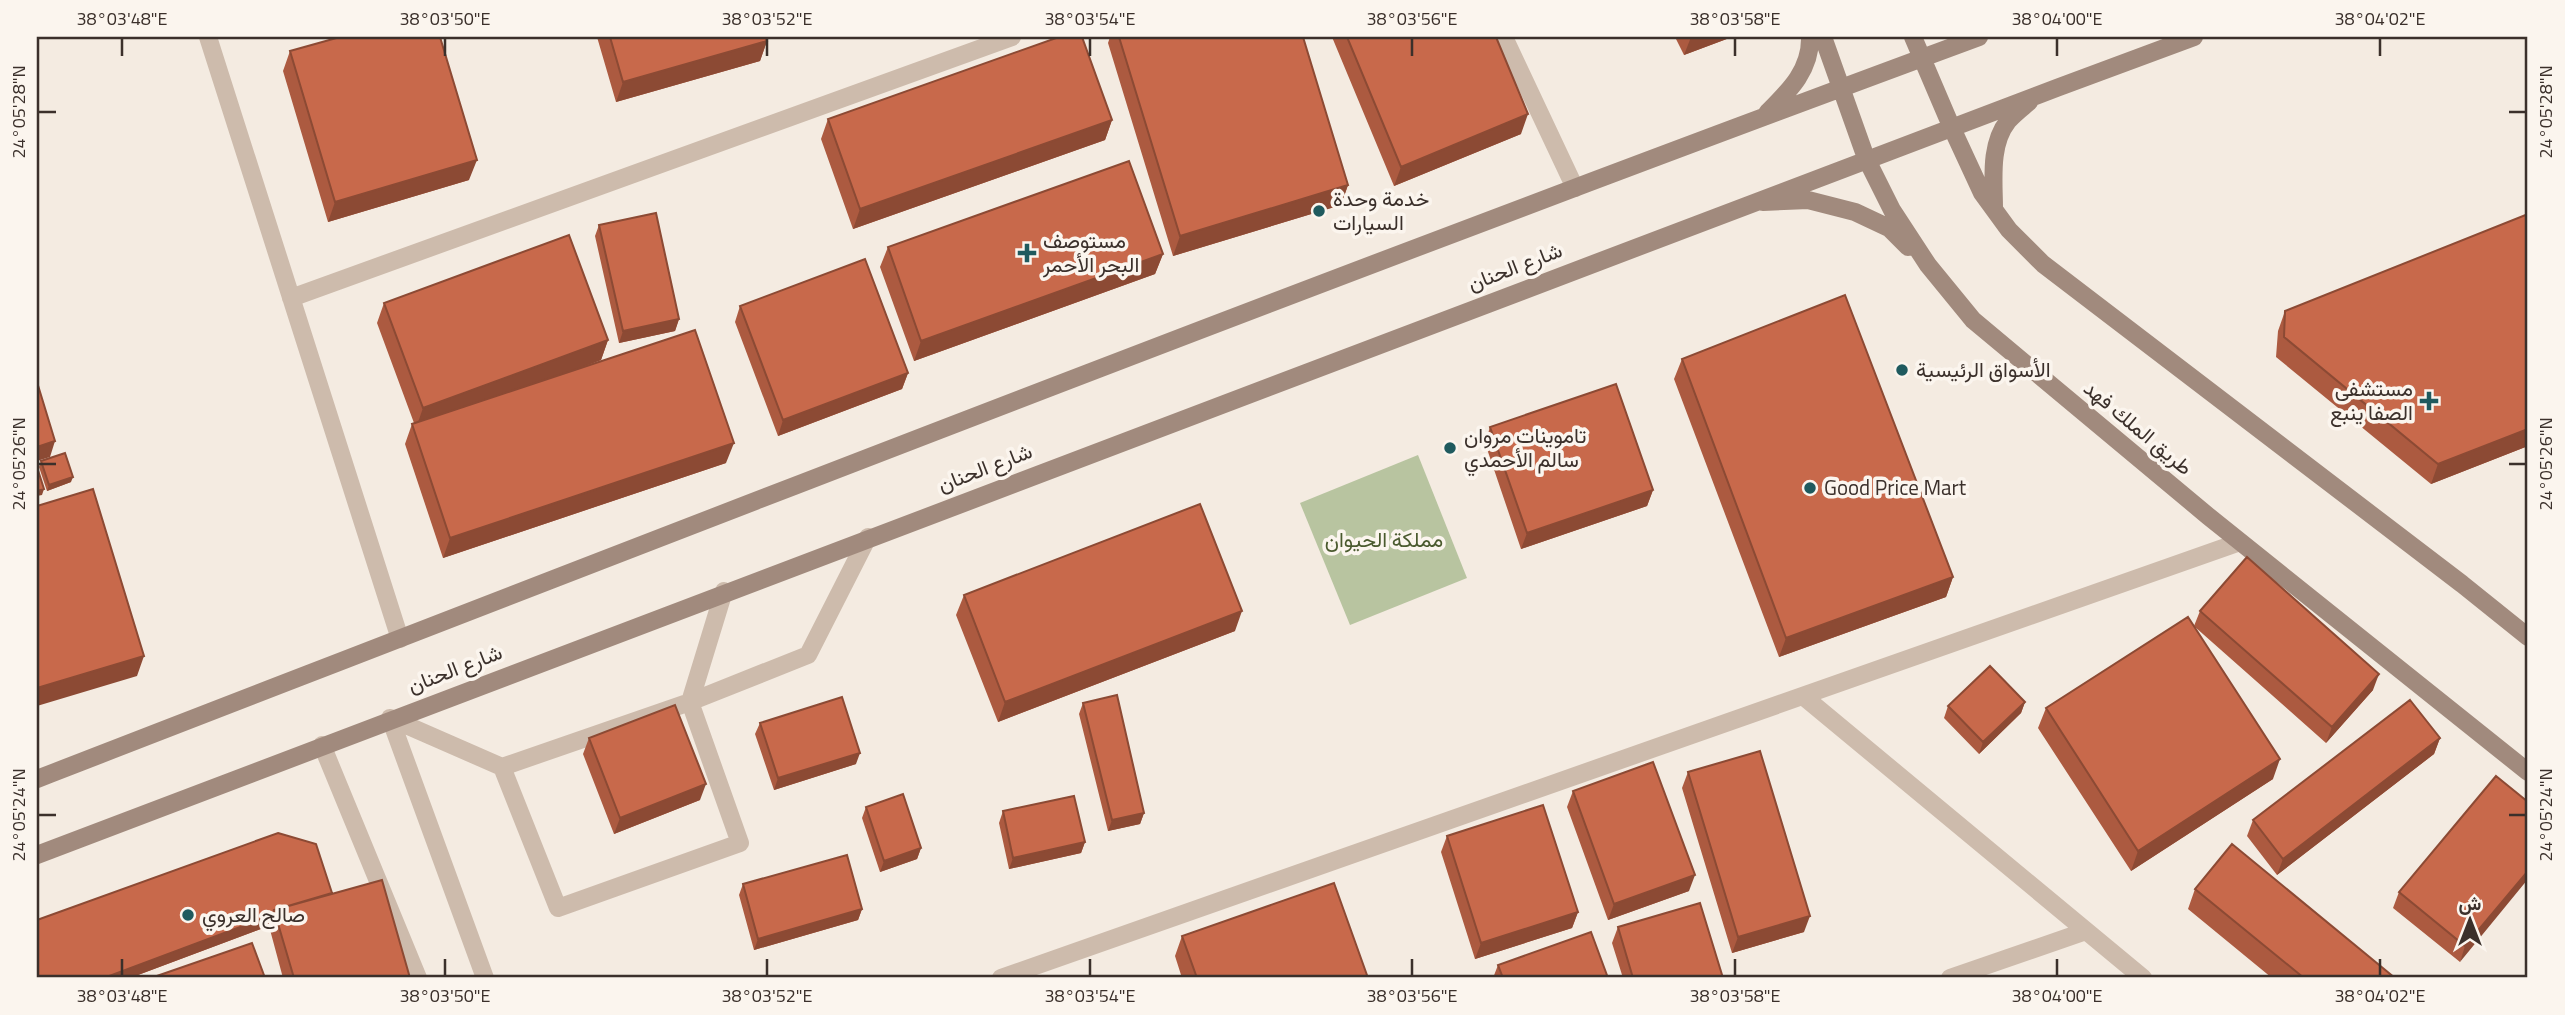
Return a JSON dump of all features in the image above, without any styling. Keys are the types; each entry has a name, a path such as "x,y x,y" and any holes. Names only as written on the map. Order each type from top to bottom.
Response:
{"main road":[{"path":"1764,116 1792,88 1804,69 1811,47 1811,37"},
{"name":"طريق الملك فهد","path":"1823,37 1866,158 1892,210 1928,265 1973,320 2240,542 2528,772"},
{"path":"1913,37 1982,193 2009,230 2043,264 2462,583 2528,637"},
{"path":"37,779 1574,188 1979,37"},
{"name":"شارع الحنان","path":"37,855 390,718 1749,202 2194,37"},
{"path":"1994,209 1994,162 1999,141 2007,123 2036,95"},
{"path":"1749,202 1808,200 1855,212 1889,228 1928,265"}],"street":[{"path":"208,37 400,639"},
{"path":"290,298 1012,37"},
{"path":"1504,37 1574,188"},
{"path":"390,718 502,767 690,702 808,655 867,537"},
{"path":"1001,978 2240,542"},
{"path":"502,767 558,908 740,843 690,702 724,591"},
{"path":"1803,696 2143,978"},
{"path":"390,718 485,978"},
{"path":"322,745 418,978"},
{"path":"1950,978 2086,931"}],"green space":[{"name":"مملكة الحيوان","path":"1418,455 1467,578 1350,625 1300,503"}],"building":[{"path":"340,37 440,37 477,160 335,202 290,51"},
{"path":"610,37 766,37 767,41 623,82"},
{"path":"1059,37 1082,37 1112,120 860,209 828,119"},
{"path":"1119,37 1303,37 1348,185 1180,236"},
{"path":"1347,37 1496,37 1528,114 1401,167"},
{"path":"1129,161 1163,254 921,341 888,247"},
{"path":"656,213 679,319 623,331 599,225"},
{"name":"مستشفى الصفا ينبع","path":"2528,214 2528,429 2438,464 2284,337 2285,311"},
{"path":"569,235 608,340 423,408 384,303"},
{"path":"865,259 908,373 783,420 740,306"},
{"name":"Good Price Mart","path":"1845,295 1953,577 1786,638 1682,359"},
{"path":"695,330 734,443 450,538 412,424"},
{"path":"37,382 55,441 37,447"},
{"path":"1616,384 1653,490 1527,533 1490,427"},
{"path":"65,453 73,477 49,485 41,461"},
{"path":"37,467 44,489 37,491"},
{"path":"93,489 144,656 37,688 37,506"},
{"path":"1200,504 1242,611 1005,702 964,595"},
{"path":"2247,557 2379,674 2332,727 2200,611"},
{"path":"2188,617 2280,759 2138,851 2046,708"},
{"path":"1990,666 2025,702 1983,742 1948,706"},
{"path":"1117,695 1144,813 1112,820 1083,703"},
{"path":"842,697 860,753 778,778 760,723"},
{"path":"2410,700 2440,738 2283,859 2253,820"},
{"path":"675,705 706,784 620,818 589,738"},
{"path":"1760,751 1810,916 1738,937 1688,772"},
{"path":"1653,762 1695,875 1614,904 1573,791"},
{"path":"2496,776 2528,802 2528,871 2465,946 2399,892"},
{"path":"903,794 921,848 884,861 866,807"},
{"path":"1074,796 1085,842 1013,858 1003,811"},
{"path":"1543,805 1578,912 1481,943 1447,836"},
{"name":"صالح العروي","path":"278,833 316,844 332,893 274,910 272,915 104,978 37,978 37,920"},
{"path":"2232,844 2395,978 2304,978 2195,889"},
{"path":"847,855 862,909 758,939 743,884"},
{"path":"382,880 410,978 294,978 274,910"},
{"path":"1334,883 1368,978 1197,978 1182,936"},
{"path":"1700,903 1723,978 1633,978 1618,927"},
{"path":"1591,932 1608,978 1503,978 1498,965"},
{"path":"252,943 265,978 151,978"}],"place":[{"name":"خدمة وحدة السيارات","path":"1319,211"},
{"name":"مستوصف البحر الأحمر","path":"1027,253"},
{"name":"الأسواق الرئيسية","path":"1902,370"},
{"name":"مستشفى الصفا ينبع","path":"2429,401"},
{"name":"تاموينات مروان سالم الأحمدي","path":"1450,448"},
{"name":"Good Price Mart","path":"1810,488"},
{"name":"صالح العروي","path":"188,915"}]}
